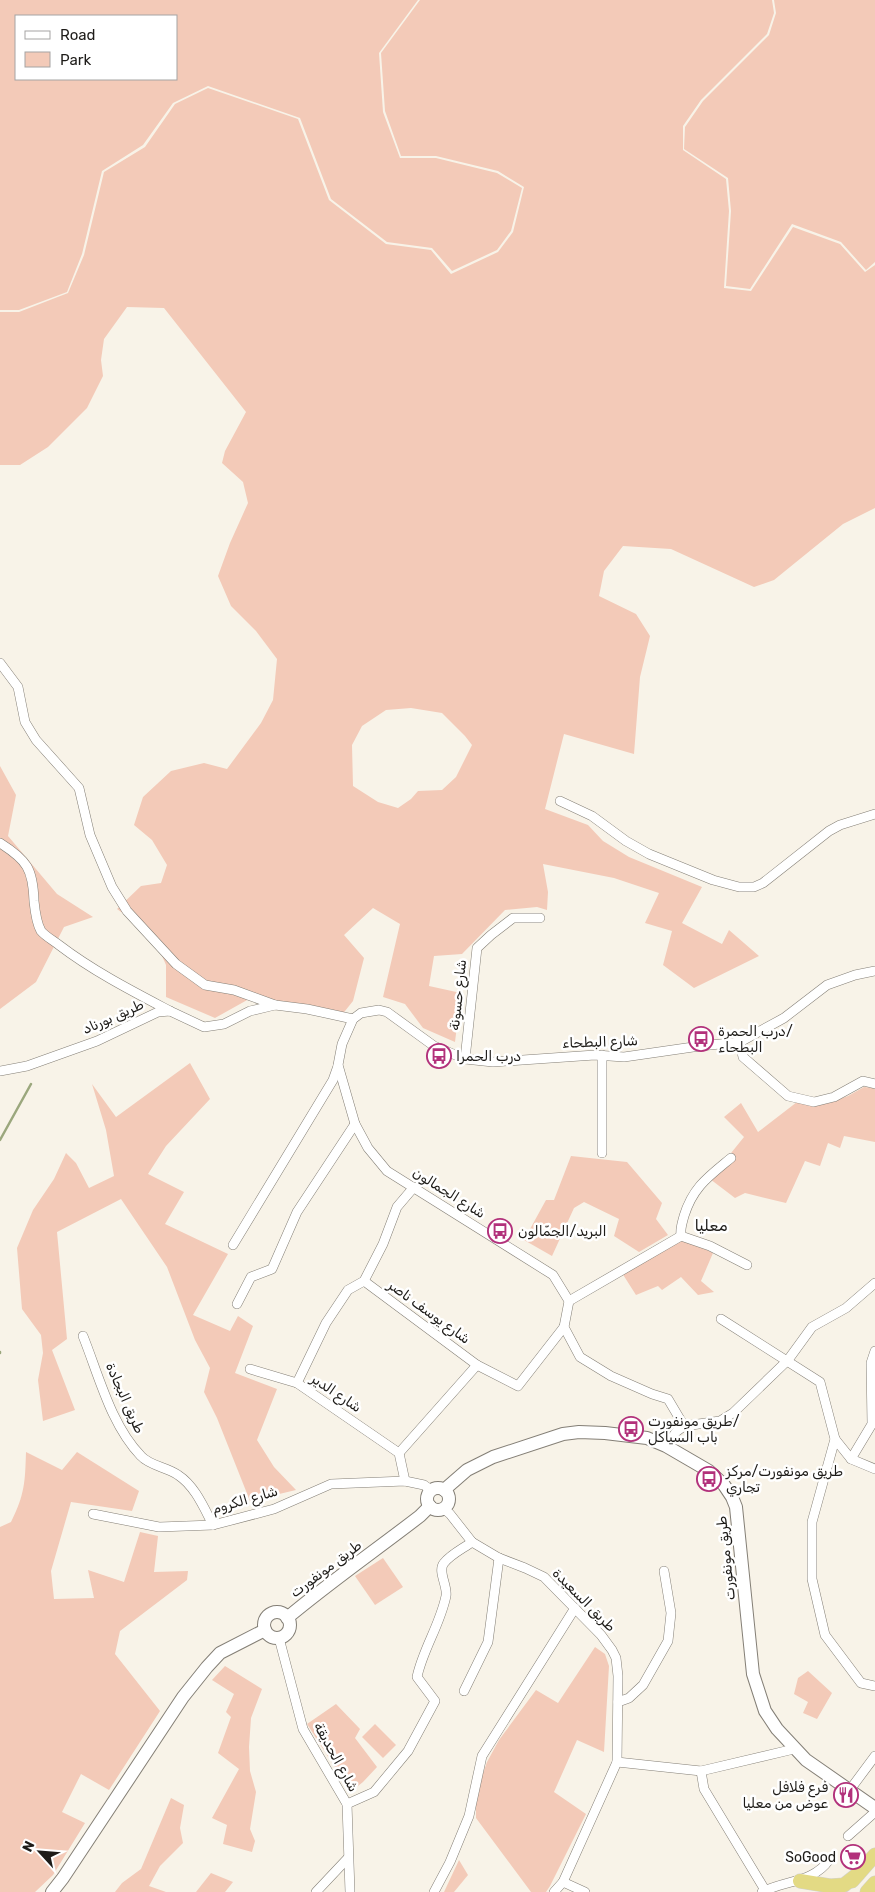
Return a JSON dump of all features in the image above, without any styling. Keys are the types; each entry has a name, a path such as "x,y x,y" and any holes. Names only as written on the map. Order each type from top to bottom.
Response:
{"highway":[{"path":"841,1892 875,1856"},
{"path":"800,1881 837,1886 844,1885 858,1874"},
{"path":"800,1881 812,1892"},
{"path":"867,1892 875,1884"}],"main road":[{"name":"طريق مونفورت","path":"444,1490 467,1470 493,1457 563,1434 605,1433 647,1438 666,1446 709,1471 724,1485 736,1507 753,1674 765,1711 777,1729 806,1760 872,1809"},
{"path":"437,1488 444,1490 448,1499 443,1508 436,1509 430,1506 427,1496 431,1490 437,1488"},
{"name":"طريق مونفورت","path":"288,1618 320,1590 345,1574 420,1516 430,1506"},
{"path":"277,1612 288,1618 290,1622 289,1630 283,1637 270,1636 265,1630 265,1622 269,1615 277,1612"},
{"path":"52,1892 183,1697 207,1667 220,1653 265,1630"}],"street":[{"path":"0,663 18,687 25,722 36,740 79,788 90,835 112,887 127,911 176,964 205,985 234,990 275,1005 307,1009 353,1019"},
{"path":"560,801 592,816 626,841 649,854 713,880 739,887 763,883 829,831 840,825 875,814"},
{"path":"0,843 19,855 30,872 34,887 35,914 42,932 80,960 118,983 204,1027 224,1024 250,1011 275,1005"},
{"name":"شارع حسونة","path":"465,1059 477,948 513,918 540,918"},
{"name":"شارع البطحاء","path":"353,1019 366,1011 378,1010 388,1012 434,1046 465,1059 493,1062 602,1055 624,1057 700,1046 729,1045 740,1042 784,1018 827,985 855,975 875,971"},
{"name":"طريق بورناد","path":"0,1071 27,1066 88,1044 158,1012 170,1011"},
{"name":"شارع الجمالون","path":"353,1019 342,1044 338,1065 355,1124 368,1148 387,1172 554,1275 569,1301"},
{"path":"740,1042 743,1057 788,1096 814,1102 834,1097 863,1081 875,1084"},
{"path":"602,1055 602,1153"},
{"path":"233,1245 333,1080 338,1065"},
{"path":"237,1304 251,1277 272,1270 296,1212 355,1124"},
{"path":"682,1236 680,1229 689,1200 700,1185 731,1158"},
{"path":"297,1383 326,1323 348,1290 364,1281 383,1244 397,1207 414,1187"},
{"path":"684,1426 668,1399 611,1376 580,1357 564,1327 569,1301 682,1236 710,1246 747,1265"},
{"name":"شارع يوسف ناصر","path":"364,1281 477,1365 518,1386 564,1327"},
{"path":"666,1446 676,1432 684,1426 720,1421 733,1413 788,1360 812,1327 846,1308 875,1283"},
{"path":"721,1319 820,1382 835,1440 851,1459 875,1468"},
{"name":"طريق البجادة","path":"83,1336 126,1440 143,1458 179,1475 198,1496 213,1525"},
{"path":"851,1459 872,1424 871,1363 875,1351"},
{"path":"405,1481 399,1453 477,1365"},
{"name":"شارع الدير","path":"250,1369 297,1383 399,1453"},
{"path":"835,1440 812,1522 812,1579 825,1635 861,1683 875,1686"},
{"name":"شارع الكروم","path":"93,1514 160,1527 213,1525 274,1509 331,1484 405,1481 424,1485 431,1490"},
{"name":"طريق السعيدة","path":"443,1508 472,1542 499,1558 544,1577 575,1608 612,1650 616,1658 618,1676 617,1762 563,1882 554,1892"},
{"path":"347,1804 374,1792 408,1751 435,1701 417,1677 419,1666 437,1628 447,1594 441,1568 444,1562 472,1542"},
{"path":"464,1691 488,1642 499,1558"},
{"path":"618,1702 630,1698 643,1686 668,1640 671,1614 664,1572"},
{"path":"434,1892 450,1862 469,1816 482,1756 575,1608"},
{"name":"شارع الحديقة","path":"279,1638 303,1729 347,1804 350,1892"},
{"path":"617,1762 701,1771 794,1749"},
{"path":"849,1791 875,1756"},
{"path":"701,1771 704,1789 763,1891 784,1888 800,1881 823,1869 829,1860"},
{"path":"848,1836 872,1809"},
{"path":"316,1892 348,1858"},
{"path":"563,1882 585,1892"}],"green space":[{"path":"0,0 418,0 379,53 383,112 400,158 436,158 497,173 522,188 511,231 497,250 452,271 432,248 387,242 331,199 300,118 208,86 173,103 143,145 102,171 82,254 67,292 19,310 0,310"},
{"path":"420,0 772,0 774,13 767,34 701,100 683,126 683,150 726,179 729,211 724,288 751,291 793,227 840,244 865,272 875,265 875,508 843,524 774,580 754,587 671,549 623,546 604,571 599,596 636,614 650,636 640,677 634,754 564,734 545,809 588,825 603,841 629,857 702,887 682,923 722,944 729,930 759,956 694,988 663,965 672,931 645,923 659,893 614,878 543,864 548,892 547,910 537,907 505,910 462,954 434,956 429,986 461,993 455,1042 423,1028 405,1004 383,997 400,924 373,908 344,935 364,958 353,1001 341,1016 249,999 215,1018 166,997 166,965 153,935 117,909 141,886 161,883 167,865 152,840 134,825 143,797 171,771 204,763 227,769 261,723 273,700 277,659 256,631 231,606 218,576 248,503 243,482 222,463 225,451 246,412 164,308 127,307 104,339 101,360 103,376 87,408 48,447 20,465 0,465 0,312 19,312 68,293 84,255 104,172 145,147 175,104 208,88 298,119 329,200 386,244 431,250 451,274 498,252 513,232 524,187 498,171 436,156 401,156 385,111 381,53","holes":["411,708 442,713 472,745 456,777 442,790 418,791 411,799 398,808 378,802 353,786 352,745 362,726 386,710"]},
{"path":"774,0 875,0 875,262 866,270 841,242 792,224 750,289 726,286 731,211 728,178 684,149 685,127 703,101 769,35 776,13"},
{"path":"0,766 16,795 8,836 57,894 93,917 64,927 36,982 0,1009"},
{"path":"190,1063 210,1099 166,1146 148,1174 184,1192 165,1224 228,1254 193,1315 230,1331 238,1316 253,1326 235,1373 277,1389 257,1440 274,1467 296,1490 250,1501 217,1418 204,1392 210,1368 195,1340 167,1267 121,1199 57,1232 67,1339 52,1350 75,1410 43,1421 38,1380 43,1353 41,1335 22,1309 17,1248 33,1210 54,1179 66,1153 76,1163 89,1188 114,1176 106,1130 92,1084 116,1117"},
{"path":"864,1087 875,1088 875,1142 844,1136 840,1148 828,1143 820,1166 805,1161 786,1203 745,1193 735,1198 710,1179 744,1137 724,1117 741,1103 758,1132 797,1102 828,1103 848,1096"},
{"path":"571,1156 627,1162 662,1203 656,1219 668,1235 639,1252 614,1236 619,1219 584,1202 574,1208 552,1256 524,1240 546,1200 554,1200"},
{"path":"680,1240 691,1242 713,1253 701,1281 714,1292 698,1295 681,1277 662,1290 658,1286 636,1295 622,1273"},
{"path":"26,1452 62,1470 77,1452 139,1491 132,1511 71,1502 51,1571 54,1599 94,1598 88,1570 124,1582 140,1532 158,1536 154,1572 188,1571 187,1580 120,1631 115,1654 160,1711 109,1790 81,1774 62,1812 85,1823 53,1875 35,1892 0,1892 0,1527 11,1522 22,1495 25,1480"},
{"path":"383,1558 403,1587 375,1605 355,1576"},
{"path":"595,1647 605,1654 609,1666 604,1752 577,1740 554,1792 586,1814 546,1892 531,1892 476,1818 476,1793 487,1762 499,1740 536,1690 558,1703"},
{"path":"225,1666 262,1689 251,1718 249,1747 250,1771 256,1792 250,1829 255,1841 252,1852 223,1844 227,1825 212,1818 239,1769 218,1753 231,1717 226,1712 234,1694 212,1680"},
{"path":"808,1671 832,1693 817,1719 803,1713 808,1702 794,1694 798,1678"},
{"path":"336,1704 360,1729 355,1738 377,1767 349,1793 345,1783 307,1724"},
{"path":"375,1724 396,1745 383,1758 362,1737"},
{"path":"171,1798 184,1805 180,1828 183,1843 160,1866 149,1886 166,1892 115,1892 122,1883 141,1869"},
{"path":"459,1860 468,1875 454,1892 444,1892"},
{"path":"211,1873 233,1882 225,1892 196,1892"}],"waterway":[{"path":"0,1140 31,1084"}],"place":[{"name":"درب الحمرة/ البطحاء","path":"701,1039"},
{"name":"درب الحمرا","path":"439,1056"},
{"name":"البريد/الجمّالون","path":"500,1231"},
{"name":"طريق مونفورت/ باب السياكل","path":"631,1429"},
{"name":"طريق مونفورت/مركز تجاري","path":"709,1479"},
{"name":"فرع فلافل عوض من معليا","path":"846,1795"},
{"name":"SoGood","path":"853,1857"}],"district":[{"name":"معليا","path":"711,1225"}]}
